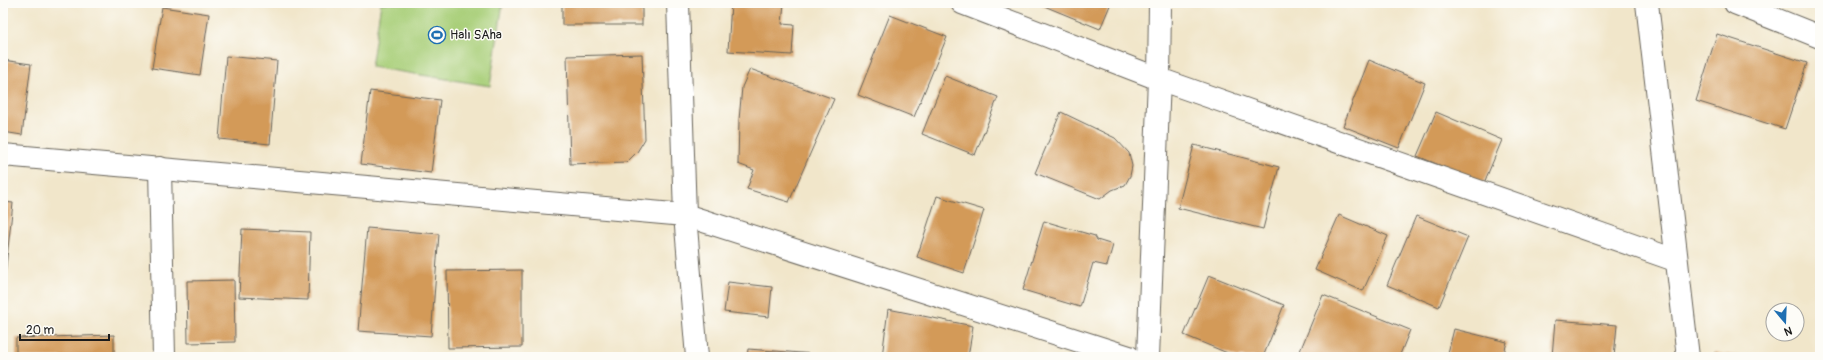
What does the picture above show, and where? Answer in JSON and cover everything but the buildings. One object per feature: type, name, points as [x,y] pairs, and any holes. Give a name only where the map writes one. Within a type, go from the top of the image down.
[{"type":"street","points":[[678,3],[685,215],[697,357]]},
{"type":"street","points":[[962,3],[1159,79],[1675,260]]},
{"type":"street","points":[[1148,357],[1159,79],[1160,3]]},
{"type":"street","points":[[1647,3],[1675,260],[1688,357]]},
{"type":"street","points":[[1735,3],[1820,37]]},
{"type":"street","points":[[3,155],[685,215],[1123,356]]},
{"type":"street","points":[[160,168],[164,357]]},
{"type":"green space","name":"Halı SAha","points":[[381,3],[503,3],[490,86],[371,67]]},
{"type":"place","name":"Halı SAha","points":[[437,35]]}]
